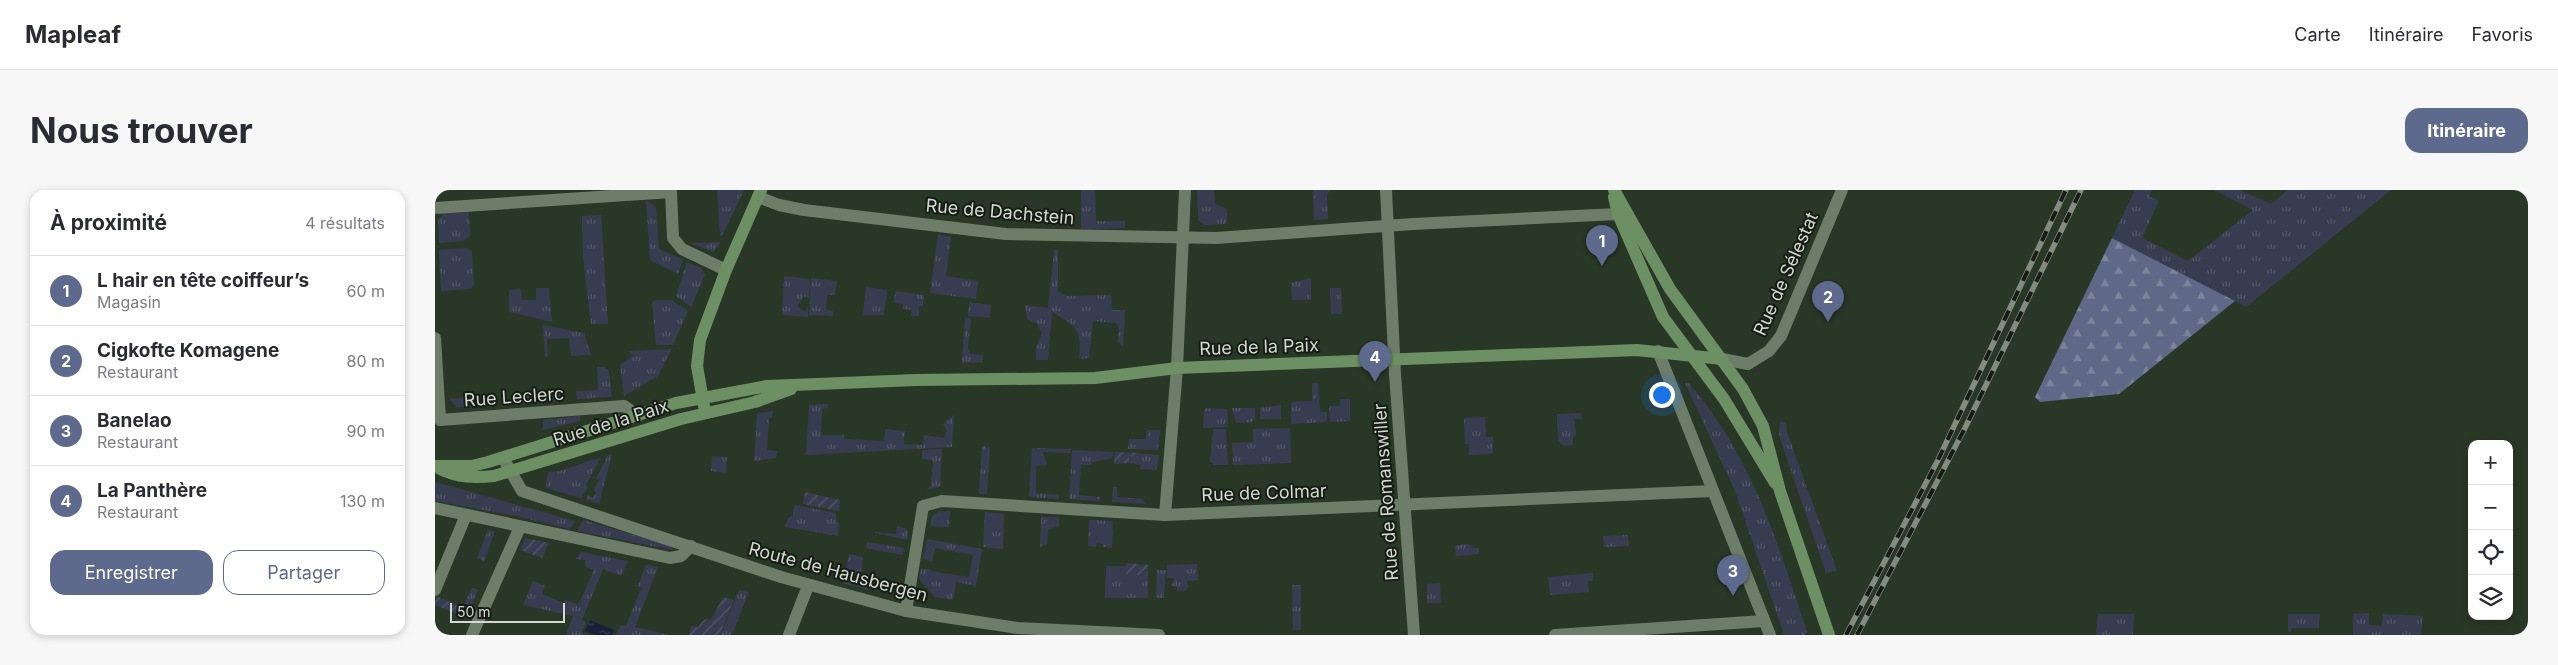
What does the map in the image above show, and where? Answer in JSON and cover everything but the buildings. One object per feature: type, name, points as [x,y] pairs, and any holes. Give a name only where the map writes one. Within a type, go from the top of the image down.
[{"type":"street","points":[[1165,515],[1177,368],[1181,238],[1185,190]]},
{"type":"street","points":[[1386,190],[1387,227]]},
{"type":"street","points":[[1613,190],[1617,214],[1663,317],[1724,399],[1780,491]]},
{"type":"street","points":[[1613,190],[1670,289],[1743,389],[1763,426],[1780,491],[1829,635]]},
{"type":"street","name":"Rue de Sélestat","points":[[1722,359],[1748,364],[1775,345],[1842,190]]},
{"type":"street","points":[[435,208],[671,192],[673,238],[682,249],[726,270]]},
{"type":"street","points":[[705,413],[696,354],[705,324],[726,270],[760,194]]},
{"type":"street","name":"Rue de Dachstein","points":[[760,194],[779,205],[803,210],[1006,234],[1181,238],[1243,237],[1617,214]]},
{"type":"street","name":"Rue de Romanswiller","points":[[1387,227],[1394,360],[1415,635]]},
{"type":"street","name":"Rue Leclerc","points":[[435,338],[440,420],[624,406],[639,416]]},
{"type":"street","points":[[1658,351],[1770,635]]},
{"type":"street","name":"Rue de la Paix","points":[[435,466],[472,466],[702,398],[767,386],[798,387],[916,380],[1095,378],[1177,368],[1658,351],[1722,359]]},
{"type":"street","name":"Rue de la Paix","points":[[435,466],[452,475],[465,477],[495,476],[705,413],[755,402],[798,387]]},
{"type":"street","name":"Route de Hausbergen","points":[[503,458],[522,491],[691,546],[737,564],[808,586],[907,611],[1018,628],[1159,635]]},
{"type":"street","name":"Rue de Colmar","points":[[907,611],[923,506],[942,501],[1165,515],[1713,491]]},
{"type":"street","points":[[435,508],[669,558],[681,556],[691,546]]},
{"type":"street","points":[[435,590],[467,515]]},
{"type":"street","points":[[472,635],[520,527]]},
{"type":"street","points":[[789,635],[808,586]]},
{"type":"street","points":[[1555,635],[1764,621]]},
{"type":"green space","points":[[717,190],[744,190],[722,236],[720,236]]},
{"type":"green space","points":[[1081,190],[1095,190],[1096,221],[1125,221],[1125,228],[1081,229]]},
{"type":"green space","points":[[1197,190],[1214,190],[1215,204],[1227,209],[1227,224],[1204,225],[1198,220]]},
{"type":"green space","points":[[1313,190],[1331,190],[1327,194],[1328,219],[1314,220]]},
{"type":"green space","points":[[2135,190],[2152,190],[2149,196],[2159,201],[2142,238],[2188,261],[2253,210],[2214,190],[2240,190],[2271,204],[2288,190],[2391,190],[2246,307],[2112,238]]},
{"type":"green space","points":[[646,200],[656,207],[659,249],[683,260],[678,274],[650,260]]},
{"type":"green space","points":[[469,212],[470,236],[464,241],[439,243],[438,219],[445,213]]},
{"type":"green space","points":[[601,215],[608,324],[591,324],[583,257],[582,216]]},
{"type":"green space","points":[[938,235],[951,237],[946,276],[978,281],[976,299],[930,293]]},
{"type":"green space","points":[[2112,238],[2235,301],[2119,394],[2040,402],[2035,397]]},
{"type":"green space","points":[[721,242],[714,252],[690,243]]},
{"type":"green space","points":[[466,248],[472,251],[474,284],[471,289],[441,291],[439,250]]},
{"type":"green space","points":[[1054,250],[1058,250],[1058,291],[1066,296],[1111,295],[1112,310],[1125,310],[1123,346],[1118,342],[1119,328],[1116,323],[1093,321],[1089,358],[1079,359],[1080,341],[1076,330],[1067,321],[1052,312],[1048,360],[1036,360],[1036,348],[1042,333],[1037,324],[1027,319],[1025,305],[1048,308]]},
{"type":"green space","points":[[687,262],[701,268],[705,275],[691,307],[676,296]]},
{"type":"green space","points":[[784,276],[810,279],[809,299],[804,296],[797,306],[805,312],[808,306],[808,317],[782,315]]},
{"type":"green space","points":[[811,278],[837,281],[835,295],[827,295],[826,310],[833,311],[833,316],[809,315]]},
{"type":"green space","points":[[1311,278],[1311,300],[1292,300],[1291,283]]},
{"type":"green space","points":[[866,287],[887,290],[884,315],[863,315]]},
{"type":"green space","points":[[536,288],[549,288],[552,322],[509,312],[509,290],[521,289],[522,300],[536,300]]},
{"type":"green space","points":[[1330,288],[1341,288],[1342,314],[1331,314]]},
{"type":"green space","points":[[895,291],[924,295],[923,306],[919,306],[919,316],[911,316],[912,310],[903,309],[903,304],[894,303]]},
{"type":"green space","points":[[656,300],[672,300],[688,311],[673,345],[656,345],[652,302]]},
{"type":"green space","points":[[969,302],[991,305],[990,318],[968,316]]},
{"type":"green space","points":[[965,317],[971,319],[968,348],[971,354],[983,355],[983,362],[962,363]]},
{"type":"green space","points":[[543,325],[584,333],[591,355],[571,356],[569,338],[547,339],[548,356],[545,357]]},
{"type":"green space","points":[[672,349],[658,376],[624,396],[620,365],[633,356],[628,351]]},
{"type":"green space","points":[[597,367],[605,367],[609,371],[612,397],[577,399],[576,391],[598,390]]},
{"type":"green space","points":[[1312,383],[1318,383],[1320,412],[1327,412],[1327,422],[1291,424],[1291,402],[1312,401]]},
{"type":"green space","points":[[1685,383],[1689,383],[1711,411],[1730,440],[1746,470],[1785,565],[1807,631],[1805,635],[1784,635],[1735,491]]},
{"type":"green space","points":[[564,392],[565,400],[518,404],[517,395]]},
{"type":"green space","points":[[477,397],[477,406],[457,407],[449,399]]},
{"type":"green space","points":[[1340,399],[1350,399],[1350,421],[1330,422],[1329,406],[1340,406]]},
{"type":"green space","points":[[828,404],[828,408],[822,409],[821,435],[844,435],[844,439],[884,441],[885,429],[905,431],[904,444],[923,445],[924,435],[944,438],[947,431],[943,424],[954,415],[952,447],[806,455],[809,405]]},
{"type":"green space","points":[[1281,405],[1281,419],[1260,419],[1260,408]]},
{"type":"green space","points":[[1206,408],[1227,409],[1228,427],[1203,428],[1204,411]]},
{"type":"green space","points":[[1232,408],[1255,408],[1255,419],[1252,422],[1236,423]]},
{"type":"green space","points":[[773,411],[772,418],[769,418],[767,450],[777,451],[776,458],[754,461],[757,413]]},
{"type":"green space","points":[[1581,413],[1582,419],[1574,419],[1576,436],[1573,436],[1573,445],[1564,446],[1558,441],[1557,414]]},
{"type":"green space","points":[[580,416],[580,421],[543,430],[543,420]]},
{"type":"green space","points":[[1485,417],[1486,437],[1493,437],[1493,454],[1469,455],[1469,444],[1465,444],[1464,418]]},
{"type":"green space","points":[[1780,422],[1786,422],[1787,432],[1837,571],[1826,573],[1779,435]]},
{"type":"green space","points":[[1290,428],[1291,463],[1233,465],[1232,443],[1253,442],[1253,429]]},
{"type":"green space","points":[[1213,429],[1226,429],[1228,465],[1213,465],[1210,462]]},
{"type":"green space","points":[[1147,430],[1160,430],[1158,450],[1128,449],[1129,439],[1146,439]]},
{"type":"green space","points":[[982,446],[990,447],[987,494],[979,494]]},
{"type":"green space","points":[[1032,448],[1071,449],[1071,453],[1043,452],[1047,465],[1036,466],[1036,493],[1059,495],[1059,499],[1029,497]]},
{"type":"green space","points":[[942,449],[940,487],[927,490],[931,485],[933,460],[922,459],[922,450]]},
{"type":"green space","points":[[1072,450],[1113,452],[1112,458],[1092,462],[1091,465],[1081,465],[1079,495],[1100,497],[1100,501],[1069,499]]},
{"type":"green space","points":[[1115,452],[1137,453],[1136,456],[1128,456],[1130,463],[1114,464]]},
{"type":"green space","points":[[1137,453],[1159,455],[1157,470],[1140,469],[1141,465],[1130,463],[1127,456],[1136,456]]},
{"type":"green space","points":[[612,454],[599,504],[586,499],[588,495],[592,498],[596,494],[594,489],[599,480],[596,479],[608,455]]},
{"type":"green space","points":[[712,456],[727,457],[726,473],[711,471]]},
{"type":"green space","points":[[601,457],[581,498],[546,488],[548,472],[559,471]]},
{"type":"green space","points":[[435,482],[575,521],[570,529],[516,516],[435,501]]},
{"type":"green space","points":[[1113,487],[1117,487],[1117,497],[1142,499],[1147,504],[1112,502]]},
{"type":"green space","points":[[805,492],[840,500],[839,511],[803,504]]},
{"type":"green space","points":[[794,505],[836,513],[836,522],[839,522],[838,536],[785,527],[788,518],[793,515]]},
{"type":"green space","points":[[939,511],[950,511],[949,527],[930,526],[932,516]]},
{"type":"green space","points":[[985,512],[1004,514],[1003,549],[983,547]]},
{"type":"green space","points":[[1041,517],[1059,517],[1059,526],[1048,530],[1047,544],[1040,547]]},
{"type":"green space","points":[[583,520],[671,546],[673,550],[577,531]]},
{"type":"green space","points":[[1089,520],[1113,521],[1112,548],[1103,547],[1103,544],[1097,543],[1096,547],[1088,546]]},
{"type":"green space","points":[[897,526],[905,528],[908,532],[907,540],[872,532],[896,534]]},
{"type":"green space","points":[[488,530],[495,531],[484,561],[477,558]]},
{"type":"green space","points":[[1628,535],[1629,546],[1604,547],[1603,536]]},
{"type":"green space","points":[[525,538],[549,543],[542,558],[520,550]]},
{"type":"green space","points":[[927,539],[982,549],[976,586],[956,582],[953,600],[935,597],[919,579],[921,569],[931,569],[931,571],[969,577],[973,555],[935,548],[932,561],[923,559]]},
{"type":"green space","points":[[867,542],[904,548],[903,555],[866,548]]},
{"type":"green space","points":[[1471,545],[1472,548],[1479,548],[1479,554],[1456,556],[1455,546]]},
{"type":"green space","points":[[581,552],[628,561],[621,576],[603,569],[582,620],[586,622],[582,632],[589,635],[566,635],[573,616],[523,605],[533,581],[545,586],[542,594],[564,603],[565,600],[579,604],[594,570],[586,567],[585,560],[576,559]]},
{"type":"green space","points":[[849,554],[863,557],[861,574],[870,576],[868,590],[843,583]]},
{"type":"green space","points":[[1126,563],[1148,565],[1148,575],[1126,575]]},
{"type":"green space","points":[[1197,564],[1198,580],[1187,581],[1188,587],[1185,591],[1177,591],[1177,587],[1170,585],[1173,583],[1174,578],[1167,578],[1167,565]]},
{"type":"green space","points":[[646,565],[658,567],[635,627],[669,635],[615,635],[621,625],[626,626],[641,588],[638,586]]},
{"type":"green space","points":[[1106,566],[1126,566],[1126,575],[1148,575],[1148,598],[1105,598]]},
{"type":"green space","points":[[1157,570],[1166,570],[1164,598],[1156,598]]},
{"type":"green space","points":[[1593,573],[1593,581],[1588,581],[1589,592],[1550,595],[1548,577]]},
{"type":"green space","points":[[1440,583],[1441,603],[1427,603],[1427,584]]},
{"type":"green space","points":[[1292,585],[1301,585],[1301,630],[1293,630]]},
{"type":"green space","points":[[472,587],[478,590],[466,618],[454,613],[458,605],[463,607]]},
{"type":"green space","points":[[739,590],[749,592],[732,635],[721,635]]},
{"type":"green space","points":[[436,596],[458,605],[454,613],[435,605]]},
{"type":"green space","points":[[723,597],[734,600],[720,635],[689,635],[691,626],[698,627],[705,619],[711,620]]},
{"type":"green space","points":[[2369,613],[2369,625],[2382,626],[2383,614],[2423,616],[2421,635],[2353,635],[2353,614]]},
{"type":"green space","points":[[2098,614],[2134,614],[2133,635],[2096,635]]},
{"type":"green space","points":[[2288,614],[2320,614],[2319,628],[2292,628],[2291,632],[2288,632]]},
{"type":"water","points":[[590,620],[614,630],[612,635],[595,635],[585,631]]},
{"type":"railway","points":[[1846,635],[1938,460],[2066,190]]},
{"type":"railway","points":[[1857,635],[1965,428],[2081,190]]},
{"type":"place","name":"L hair en tête coiffeur’s","points":[[1602,266]]},
{"type":"place","name":"Cigkofte Komagene","points":[[1828,322]]},
{"type":"place","name":"La Panthère","points":[[1375,382]]},
{"type":"place","name":"Banelao","points":[[1733,596]]}]
